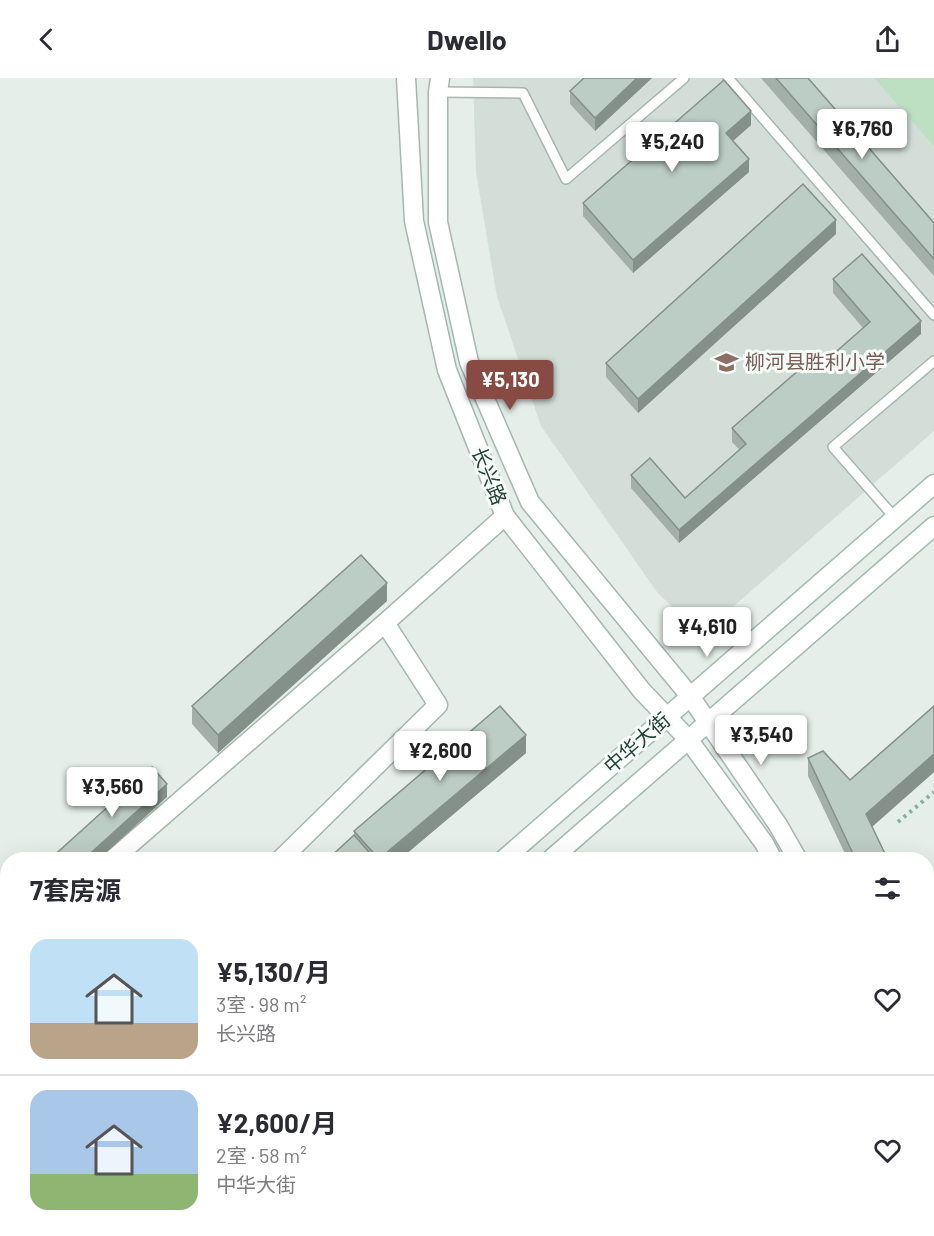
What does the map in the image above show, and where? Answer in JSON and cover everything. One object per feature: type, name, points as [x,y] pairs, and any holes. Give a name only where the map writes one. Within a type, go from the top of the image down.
[{"type":"street","name":"长兴路","points":[[406,78],[414,221],[447,370],[505,516],[642,691],[688,739],[769,852]]},
{"type":"street","name":"长兴路","points":[[439,85],[438,222],[469,362],[530,502],[709,721],[793,852]]},
{"type":"street","name":"中华大街","points":[[512,852],[934,484]]},
{"type":"street","points":[[121,852],[505,516]]},
{"type":"street","name":"中华大街","points":[[559,852],[934,526]]},
{"type":"street","points":[[288,852],[438,705],[385,623]]},
{"type":"lane","points":[[439,85],[523,93],[566,179],[684,78]]},
{"type":"lane","points":[[728,78],[934,315]]},
{"type":"lane","points":[[895,518],[833,447],[934,361]]},
{"type":"path","points":[[898,822],[934,792]]},
{"type":"shaded area","name":"柳河县胜利小学","points":[[473,78],[934,78],[934,431],[701,635],[657,592],[541,426],[497,297],[476,172]]},
{"type":"green space","points":[[874,78],[934,78],[934,146]]},
{"type":"building","points":[[584,78],[637,78],[595,118],[570,91]]},
{"type":"building","points":[[776,78],[808,78],[934,223],[934,259]]},
{"type":"building","points":[[724,80],[751,111],[726,133],[749,159],[633,260],[583,203]]},
{"type":"building","points":[[803,184],[836,220],[638,399],[606,363]]},
{"type":"building","points":[[862,254],[921,321],[679,530],[631,475],[650,458],[685,498],[746,444],[732,428],[815,356],[822,364],[870,322],[833,279]]},
{"type":"building","points":[[361,555],[387,583],[218,735],[192,706]]},
{"type":"building","points":[[500,706],[526,735],[387,852],[373,852],[354,831]]},
{"type":"building","points":[[934,706],[934,754],[866,814],[884,852],[852,852],[808,758],[823,751],[850,780]]},
{"type":"building","points":[[152,767],[167,784],[92,852],[58,852]]},
{"type":"building","points":[[354,835],[369,852],[336,852]]},
{"type":"place","name":"柳河县胜利小学","points":[[727,362]]}]
